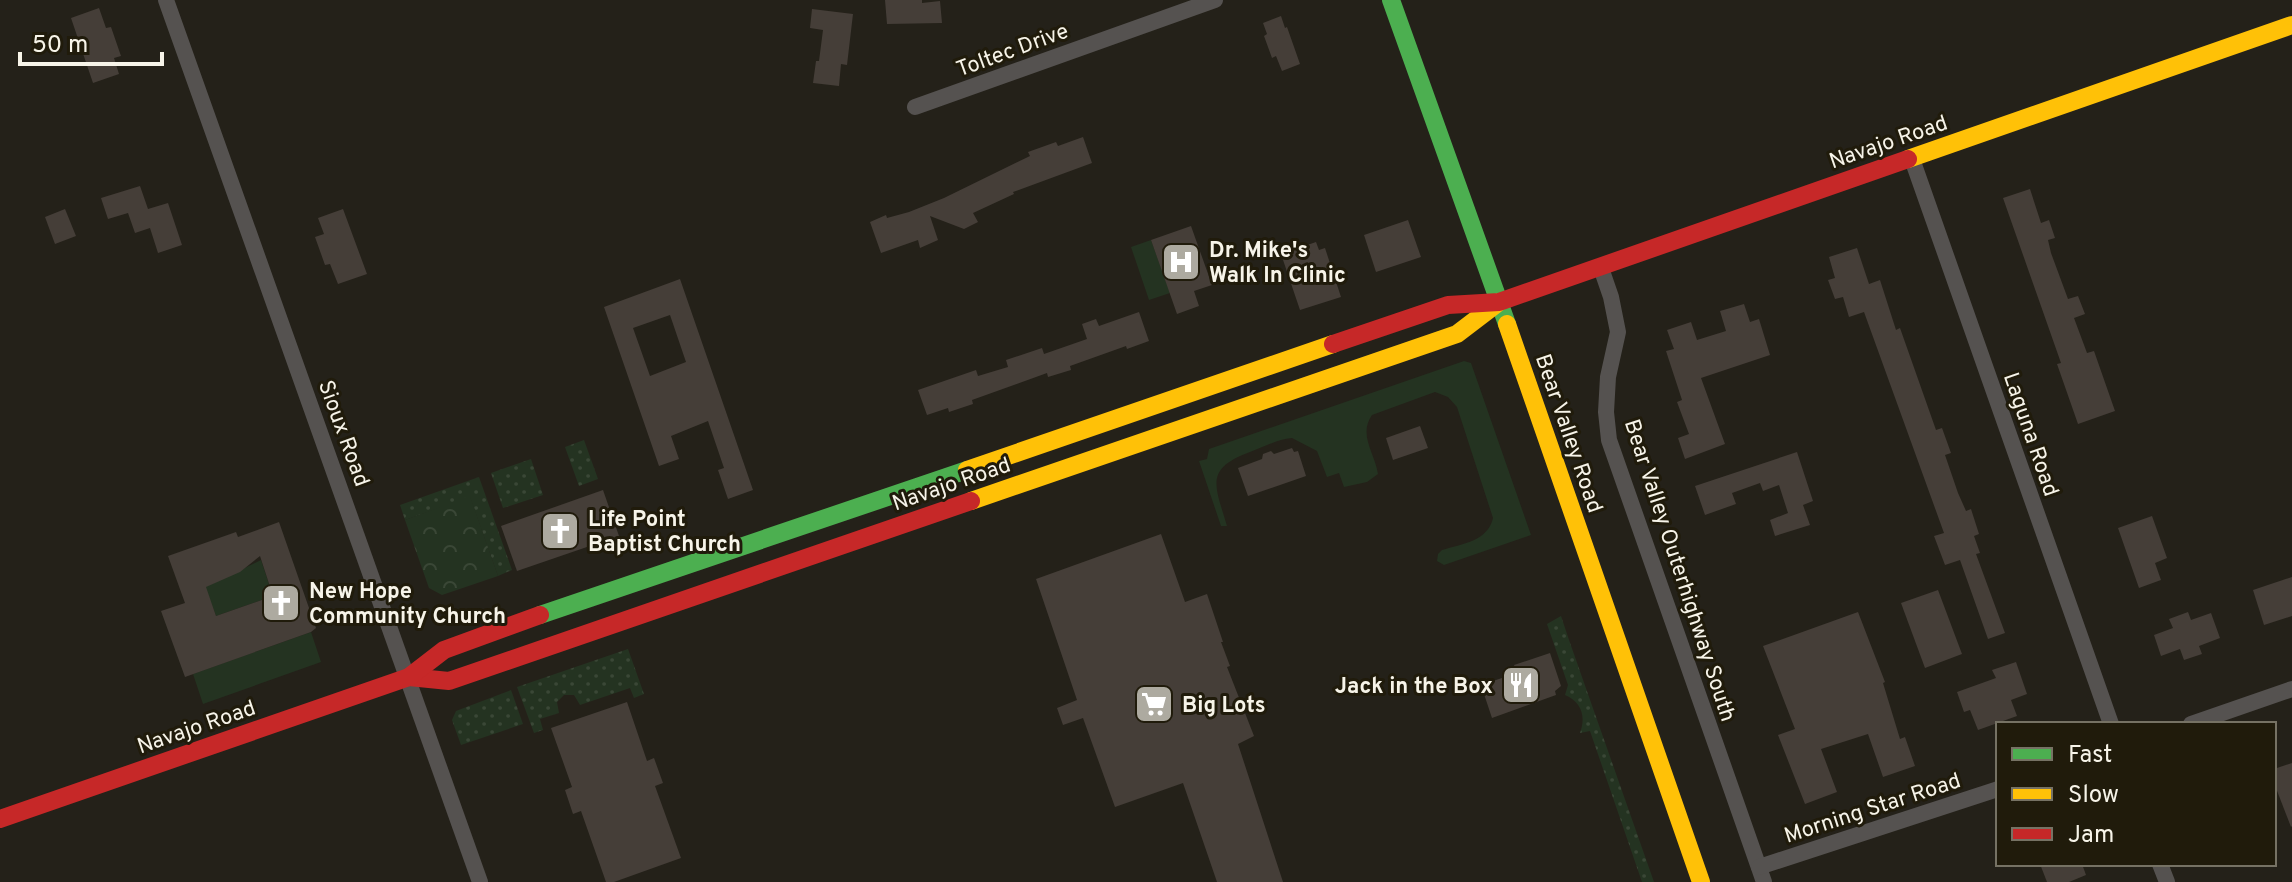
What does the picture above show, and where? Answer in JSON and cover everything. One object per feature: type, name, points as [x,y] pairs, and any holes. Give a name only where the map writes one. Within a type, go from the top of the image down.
[{"type":"main road","name":"Bear Valley Road","points":[[1391,0],[1701,882]]},
{"type":"main road","name":"Navajo Road","points":[[0,819],[409,677],[444,650],[556,610],[1448,305],[1499,302],[1601,268],[2292,25]]},
{"type":"main road","name":"Navajo Road","points":[[409,677],[449,681],[1457,334],[1499,302]]},
{"type":"street","name":"Sioux Road","points":[[166,0],[480,882]]},
{"type":"street","name":"Toltec Drive","points":[[915,107],[1215,0]]},
{"type":"street","name":"Laguna Road","points":[[1912,159],[2110,722]]},
{"type":"street","name":"Bear Valley Outerhighway South","points":[[1601,268],[1618,332],[1608,377],[1606,412],[1609,440],[1761,875]]},
{"type":"street","points":[[2197,722],[2292,689]]},
{"type":"street","name":"Morning Star Road","points":[[1761,875],[1996,790]]},
{"type":"green space","points":[[1151,240],[1170,293],[1149,300],[1131,247]]},
{"type":"green space","points":[[1464,361],[1471,363],[1531,535],[1444,565],[1437,561],[1442,550],[1480,537],[1493,518],[1457,407],[1448,397],[1435,392],[1372,415],[1367,437],[1378,474],[1367,482],[1344,487],[1339,473],[1327,477],[1317,451],[1292,438],[1235,458],[1219,472],[1217,480],[1227,526],[1221,526],[1199,461],[1207,459],[1209,449]]},
{"type":"green space","points":[[584,440],[598,479],[579,486],[565,447]]},
{"type":"green space","points":[[531,459],[543,495],[503,508],[491,473]]},
{"type":"green space","points":[[479,477],[512,570],[498,576],[470,497],[405,520],[400,505]]},
{"type":"green space","points":[[470,496],[498,576],[442,595],[429,588],[405,520]]},
{"type":"green space","points":[[261,560],[273,596],[216,616],[205,587]]},
{"type":"green space","points":[[1561,616],[1654,882],[1642,882],[1590,731],[1580,733],[1583,721],[1581,711],[1565,695],[1568,685],[1547,624]]},
{"type":"green space","points":[[311,632],[321,662],[203,704],[193,674]]},
{"type":"green space","points":[[628,649],[644,694],[634,698],[630,688],[580,705],[574,695],[564,695],[557,702],[559,713],[540,719],[543,730],[534,733],[517,687]]},
{"type":"green space","points":[[511,690],[523,724],[461,745],[452,720],[456,711]]},
{"type":"building","points":[[885,0],[940,1],[942,23],[887,24]]},
{"type":"building","points":[[99,8],[106,28],[111,27],[121,56],[114,58],[119,74],[93,83],[71,18]]},
{"type":"building","points":[[812,9],[853,14],[847,65],[841,64],[839,86],[813,83],[823,30],[810,28]]},
{"type":"building","points":[[1281,16],[1300,64],[1282,71],[1276,56],[1272,58],[1263,23]]},
{"type":"building","points":[[1083,137],[1092,163],[1013,192],[973,213],[978,222],[964,229],[930,216],[938,240],[920,248],[918,240],[881,253],[870,222],[886,215],[887,218],[909,212],[944,198],[1030,156],[1028,152]]},
{"type":"building","points":[[140,186],[148,209],[168,203],[182,245],[158,253],[150,228],[135,233],[128,213],[108,219],[101,198]]},
{"type":"building","points":[[2030,189],[2041,223],[2049,220],[2055,238],[2048,240],[2051,253],[2068,299],[2078,296],[2085,314],[2074,318],[2087,353],[2094,351],[2115,411],[2078,424],[2057,364],[2061,363],[2003,198]]},
{"type":"building","points":[[65,209],[76,236],[55,244],[45,217]]},
{"type":"building","points":[[343,209],[367,274],[338,284],[330,264],[325,265],[315,237],[324,234],[318,218]]},
{"type":"building","points":[[1408,220],[1421,257],[1376,272],[1364,235]]},
{"type":"building","name":"Dr. Mike's Walk In Clinic","points":[[1191,226],[1212,285],[1194,291],[1199,306],[1177,314],[1151,240]]},
{"type":"building","points":[[1316,242],[1319,250],[1325,248],[1341,297],[1300,310],[1281,254]]},
{"type":"building","points":[[1857,248],[1869,284],[1880,280],[1896,330],[1900,328],[1936,430],[1942,428],[1951,453],[1945,455],[1966,511],[1971,509],[1979,534],[1974,536],[1980,553],[1976,554],[2005,633],[1988,639],[1960,560],[1945,565],[1934,536],[1944,533],[1864,312],[1849,317],[1843,297],[1835,299],[1828,280],[1835,278],[1829,257]]},
{"type":"building","points":[[680,279],[753,490],[728,499],[718,470],[724,468],[708,421],[671,436],[679,459],[659,466],[604,307]],"holes":[[[670,315],[686,362],[650,376],[633,328]]]},
{"type":"building","points":[[1744,304],[1750,322],[1759,319],[1770,355],[1701,378],[1725,444],[1685,459],[1678,438],[1689,434],[1677,402],[1682,400],[1666,351],[1674,349],[1667,330],[1691,322],[1697,340],[1726,331],[1720,311]]},
{"type":"building","points":[[1139,312],[1149,341],[1070,366],[1071,370],[1048,377],[1047,373],[972,400],[973,404],[949,412],[948,408],[927,415],[918,390],[976,370],[978,376],[1008,367],[1006,360],[1042,348],[1044,354],[1087,339],[1082,324],[1096,319],[1099,326]]},
{"type":"building","points":[[1420,426],[1428,448],[1393,460],[1386,438]]},
{"type":"building","points":[[1292,448],[1294,452],[1298,451],[1306,476],[1248,496],[1238,468],[1262,459],[1263,454],[1271,451],[1274,454]]},
{"type":"building","points":[[1797,452],[1813,501],[1803,505],[1810,525],[1775,536],[1770,520],[1788,513],[1779,485],[1763,491],[1760,483],[1732,493],[1736,504],[1705,515],[1695,486]]},
{"type":"building","name":"Life Point Baptist Church","points":[[603,490],[619,536],[517,571],[501,526]]},
{"type":"building","points":[[2152,516],[2167,558],[2155,563],[2161,580],[2139,588],[2118,528]]},
{"type":"building","name":"New Hope Community Church","points":[[279,522],[316,628],[185,677],[161,611],[185,603],[168,556],[236,532],[238,537]],"holes":[[[260,556],[273,596],[216,616],[206,587],[240,572]]]},
{"type":"building","name":"Big Lots","points":[[1161,534],[1185,602],[1207,594],[1230,666],[1227,667],[1254,736],[1238,744],[1283,882],[1217,882],[1183,783],[1115,807],[1083,718],[1063,725],[1057,708],[1077,700],[1036,579]]},
{"type":"building","points":[[2292,577],[2292,616],[2264,625],[2253,590]]},
{"type":"building","points":[[1938,590],[1962,654],[1925,668],[1901,603]]},
{"type":"building","points":[[1858,612],[1885,682],[1900,739],[1905,737],[1915,766],[1883,777],[1868,734],[1821,749],[1837,792],[1805,804],[1778,735],[1795,729],[1763,646]]},
{"type":"building","points":[[2188,612],[2191,620],[2211,613],[2220,638],[2199,646],[2202,654],[2184,660],[2180,649],[2161,656],[2154,635],[2173,628],[2169,619]]},
{"type":"building","name":"Jack in the Box","points":[[1550,653],[1561,686],[1555,691],[1556,695],[1492,718],[1481,685],[1517,673],[1514,665]]},
{"type":"building","points":[[2016,662],[2027,694],[2011,700],[2017,716],[1978,730],[1970,710],[1964,712],[1957,692],[1996,678],[1992,670]]},
{"type":"building","points":[[627,702],[647,761],[654,758],[663,783],[655,786],[681,858],[614,882],[606,882],[581,811],[573,814],[565,790],[572,787],[551,728]]},
{"type":"building","points":[[2292,763],[2291,827],[2276,788],[2276,768]]},
{"type":"building","points":[[2041,866],[2083,866],[2086,875],[2069,882],[2047,882]]},
{"type":"traffic: fast","points":[[1391,0],[1507,324]]},
{"type":"traffic: fast","points":[[540,615],[967,470]]},
{"type":"traffic: slow","points":[[1908,159],[2292,25]]},
{"type":"traffic: slow","points":[[971,501],[1457,334],[1499,302]]},
{"type":"traffic: slow","points":[[1507,324],[1701,882]]},
{"type":"traffic: slow","points":[[967,470],[1333,344]]},
{"type":"traffic: jam","points":[[1333,344],[1448,305],[1499,302],[1908,159]]},
{"type":"traffic: jam","points":[[409,677],[449,681],[971,501]]},
{"type":"traffic: jam","points":[[0,819],[409,677],[444,650],[540,615]]},
{"type":"place","name":"Dr. Mike's Walk In Clinic","points":[[1181,262]]},
{"type":"place","name":"Life Point Baptist Church","points":[[560,531]]},
{"type":"place","name":"New Hope Community Church","points":[[281,603]]},
{"type":"place","name":"Jack in the Box","points":[[1521,685]]},
{"type":"place","name":"Big Lots","points":[[1154,704]]}]
